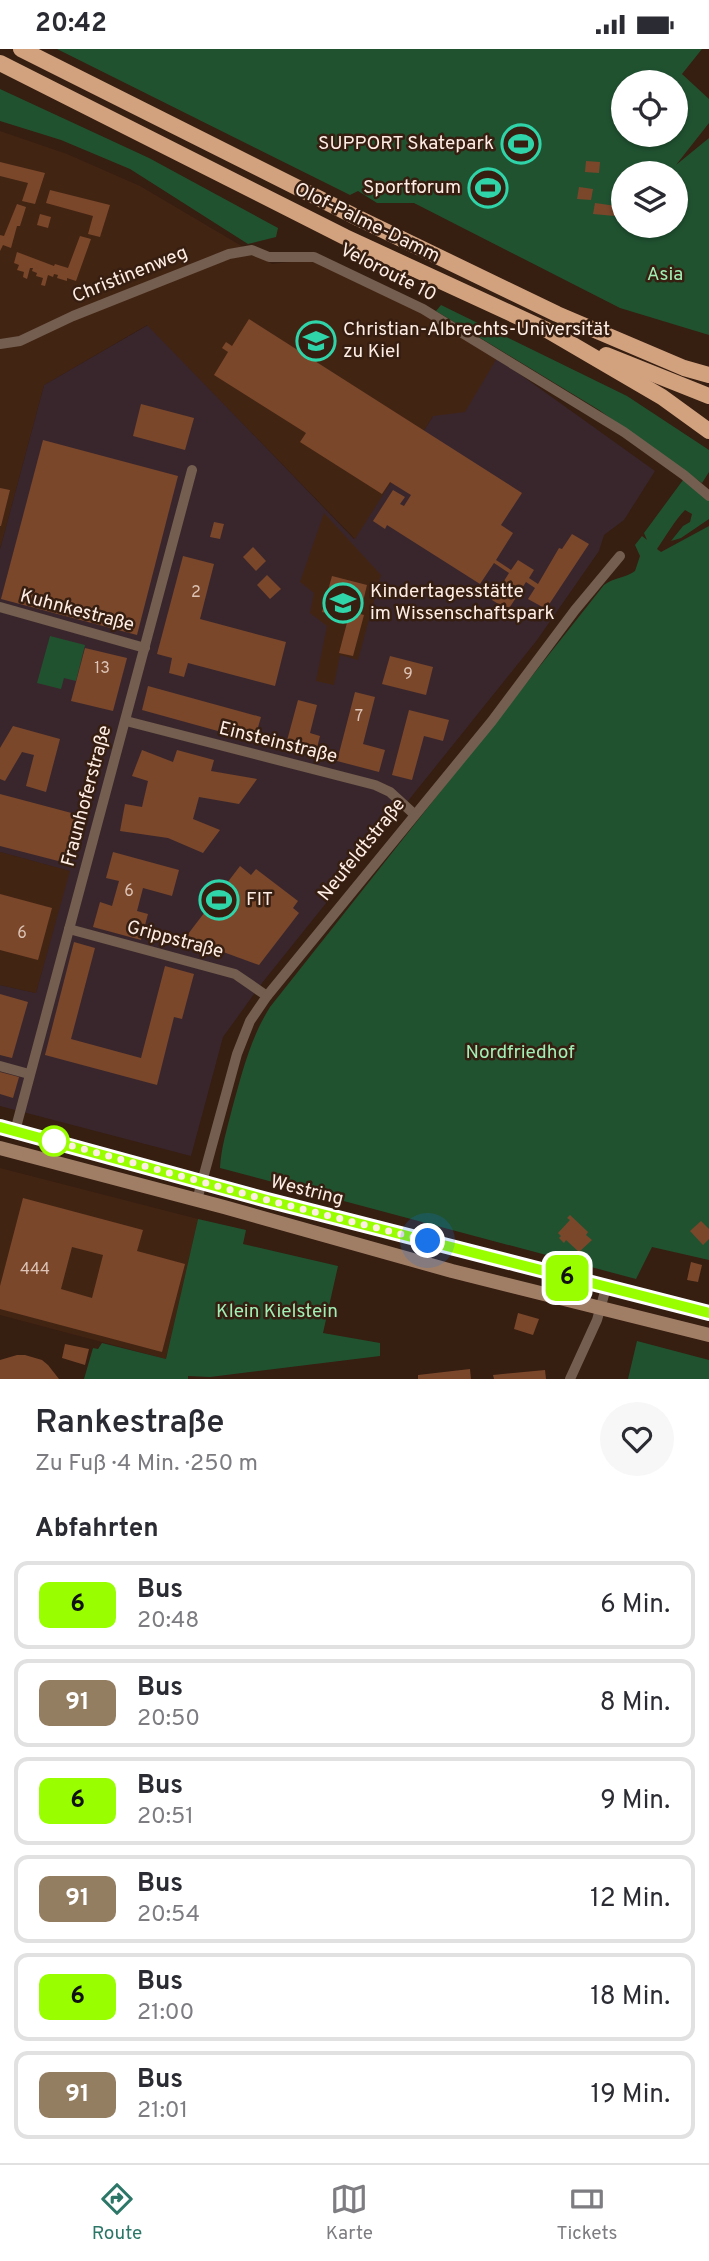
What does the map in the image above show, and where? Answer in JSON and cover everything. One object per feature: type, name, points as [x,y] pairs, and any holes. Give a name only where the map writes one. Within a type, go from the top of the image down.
[{"type":"highway","name":"Olof-Palme-Damm","points":[[21,49],[358,218],[557,314],[684,368],[709,375]]},
{"type":"highway","name":"Olof-Palme-Damm","points":[[0,64],[345,237],[549,331],[662,397],[709,431]]},
{"type":"highway","points":[[549,331],[709,396]]},
{"type":"main road","name":"Westring","points":[[0,1127],[709,1313]]},
{"type":"main road","name":"Westring","points":[[0,1148],[452,1271],[709,1335]]},
{"type":"street","name":"Christinenweg","points":[[0,344],[23,340],[73,316],[221,256],[252,250]]},
{"type":"street","name":"Veloroute 10","points":[[252,250],[274,257],[314,257],[423,309],[624,432],[709,496]]},
{"type":"street","name":"Fraunhoferstraße","points":[[15,1131],[192,470]]},
{"type":"street","name":"Neufeldtstraße","points":[[197,1200],[237,1054],[250,1021],[267,996],[492,721],[576,608],[620,557]]},
{"type":"street","name":"Kuhnkestraße","points":[[0,607],[145,648]]},
{"type":"street","name":"Einsteinstraße","points":[[126,721],[374,785],[390,792],[414,814]]},
{"type":"street","name":"Grippstraße","points":[[69,929],[235,974],[267,996]]},
{"type":"street","points":[[0,1066],[29,1073]]},
{"type":"street","points":[[570,1379],[602,1307],[606,1288]]},
{"type":"shaded area","name":"Christian-Albrechts-Universität zu Kiel","points":[[0,131],[67,154],[140,186],[272,264],[307,260],[322,263],[421,313],[497,358],[465,412],[433,416],[355,539],[147,325],[44,385],[0,549]]},
{"type":"shaded area","points":[[148,325],[354,539],[433,416],[497,358],[655,471],[624,520],[604,535],[599,551],[537,640],[262,983],[223,1037],[191,1156],[0,1106],[0,985],[36,993],[69,871],[0,852],[0,549],[44,385]]},
{"type":"shaded area","name":"Kindertagesstätte im Wissenschaftspark","points":[[324,513],[381,575],[358,660],[340,655],[334,685],[316,681],[327,626],[310,613],[314,593],[300,582]]},
{"type":"shaded area","points":[[0,852],[70,871],[36,993],[0,985]]},
{"type":"shaded area","points":[[0,1168],[198,1219],[166,1359],[0,1315]]},
{"type":"green space","name":"Sportforum","points":[[57,49],[702,49],[685,70],[611,70],[611,147],[688,147],[688,80],[709,99],[709,123],[679,161],[611,161],[611,238],[688,238],[688,161],[681,161],[709,138],[709,335],[620,308],[414,203],[377,203],[358,191],[350,195]]},
{"type":"green space","points":[[0,89],[149,158],[278,228],[276,237],[248,244],[130,169],[61,140],[0,121]]},
{"type":"green space","points":[[441,305],[627,396],[709,450],[709,472],[702,483],[599,410],[436,311]]},
{"type":"green space","name":"Nordfriedhof","points":[[683,480],[709,500],[709,519],[681,538],[671,541],[683,526],[690,522],[692,514],[685,510],[657,549],[661,552],[709,526],[709,1260],[652,1247],[636,1279],[220,1168],[243,1069],[257,1031],[270,1007],[604,585],[635,571],[640,556],[635,545],[642,536],[647,540],[644,533]]},
{"type":"green space","points":[[50,636],[85,645],[76,681],[64,678],[61,689],[37,683]]},
{"type":"green space","name":"Klein Kielstein","points":[[198,1219],[246,1230],[243,1244],[338,1266],[323,1333],[380,1343],[380,1356],[210,1377],[188,1376],[188,1379],[84,1379],[93,1348],[98,1349],[102,1343],[166,1359]]},
{"type":"green space","points":[[637,1341],[709,1360],[709,1379],[628,1379]]},
{"type":"building","points":[[586,161],[600,162],[599,173],[585,172]]},
{"type":"building","points":[[0,162],[45,173],[35,204],[22,201],[28,183],[0,176]]},
{"type":"building","points":[[579,187],[593,189],[591,200],[577,199]]},
{"type":"building","points":[[50,190],[110,205],[100,237],[88,234],[93,216],[46,203]]},
{"type":"building","points":[[595,203],[611,205],[611,216],[593,214]]},
{"type":"building","points":[[17,204],[26,207],[20,226],[17,226],[11,248],[3,245],[0,251],[0,235],[4,236]]},
{"type":"building","points":[[40,214],[51,217],[48,228],[37,225]]},
{"type":"building","points":[[80,236],[91,239],[76,281],[57,278],[58,275],[54,274],[53,277],[48,275],[45,286],[41,285],[43,278],[36,276],[33,268],[30,268],[27,279],[23,277],[24,272],[17,270],[19,265],[14,263],[17,252],[54,266],[55,264],[68,268]]},
{"type":"building","points":[[249,319],[522,493],[501,525],[513,533],[496,560],[511,570],[518,560],[534,570],[529,578],[538,584],[559,548],[562,549],[572,534],[589,544],[546,609],[528,599],[535,588],[526,582],[508,610],[492,600],[509,573],[494,563],[480,584],[387,525],[385,529],[373,521],[393,490],[405,497],[400,504],[404,506],[411,495],[390,482],[382,494],[300,442],[306,433],[214,375],[228,352],[222,348],[226,342],[232,346]]},
{"type":"building","points":[[141,404],[194,418],[185,450],[133,436]]},
{"type":"building","points":[[43,440],[178,476],[137,635],[1,599]]},
{"type":"building","points":[[0,488],[10,490],[1,526],[0,526]]},
{"type":"building","points":[[214,522],[224,524],[220,539],[210,537]]},
{"type":"building","points":[[253,547],[266,561],[256,571],[243,557]]},
{"type":"building","points":[[183,556],[214,564],[200,619],[286,642],[275,686],[188,663],[184,677],[169,673],[172,658],[157,654]]},
{"type":"building","points":[[267,575],[281,589],[270,599],[257,585]]},
{"type":"building","points":[[332,576],[367,585],[360,614],[364,615],[353,656],[339,653],[348,619],[322,612]]},
{"type":"building","points":[[85,648],[127,658],[113,711],[71,701]]},
{"type":"building","points":[[390,656],[433,667],[426,695],[382,684]]},
{"type":"building","points":[[148,686],[261,717],[254,741],[142,710]]},
{"type":"building","points":[[355,692],[375,697],[363,744],[385,750],[379,772],[337,761]]},
{"type":"building","points":[[298,700],[317,705],[310,733],[320,736],[315,756],[285,748]]},
{"type":"building","points":[[409,710],[449,720],[443,741],[424,736],[412,780],[392,775]]},
{"type":"building","points":[[13,726],[60,739],[46,792],[26,786],[34,755],[22,752],[5,781],[0,779],[0,748]]},
{"type":"building","points":[[142,750],[173,762],[177,750],[214,760],[211,771],[257,779],[239,804],[199,797],[193,819],[220,830],[203,853],[168,838],[120,831],[125,804],[142,807],[148,781],[132,776]]},
{"type":"building","points":[[0,794],[79,815],[66,863],[0,846]]},
{"type":"building","points":[[113,852],[179,870],[172,896],[143,888],[137,911],[148,914],[141,940],[93,927],[100,902],[112,906],[119,881],[106,878]]},
{"type":"building","points":[[240,866],[251,875],[256,869],[298,901],[293,908],[299,913],[259,965],[185,938]]},
{"type":"building","points":[[0,894],[52,908],[38,960],[0,950]]},
{"type":"building","points":[[74,942],[95,948],[71,1039],[141,1058],[165,966],[194,974],[182,1019],[174,1017],[157,1085],[45,1055]]},
{"type":"building","points":[[0,994],[28,1002],[12,1058],[0,1055]]},
{"type":"building","points":[[0,1072],[19,1077],[13,1098],[0,1094]]},
{"type":"building","points":[[23,1198],[143,1230],[137,1251],[185,1264],[162,1352],[0,1309],[0,1286]],"holes":[[[72,1247],[103,1255],[92,1298],[61,1289]]]},
{"type":"building","points":[[570,1215],[588,1232],[586,1235],[592,1240],[579,1252],[566,1240],[564,1243],[559,1238],[561,1236],[558,1233],[570,1220],[567,1218]]},
{"type":"building","points":[[701,1221],[709,1229],[709,1239],[703,1245],[690,1231]]},
{"type":"building","points":[[691,1262],[702,1265],[698,1282],[687,1280]]},
{"type":"building","points":[[518,1313],[539,1319],[533,1335],[514,1329]]},
{"type":"building","points":[[65,1344],[89,1349],[85,1365],[62,1358]]},
{"type":"building","points":[[17,1355],[42,1360],[59,1379],[0,1379],[0,1360]]},
{"type":"building","points":[[470,1369],[471,1379],[418,1379],[418,1375]]},
{"type":"building","points":[[545,1370],[546,1379],[494,1379],[493,1375]]},
{"type":"bus line","name":"6","points":[[0,1127],[267,1200],[709,1313]]},
{"type":"place","name":"SUPPORT Skatepark","points":[[521,144]]},
{"type":"place","name":"Sportforum","points":[[488,188]]},
{"type":"place","name":"Christian-Albrechts-Universität zu Kiel","points":[[316,341]]},
{"type":"place","name":"Kindertagesstätte im Wissenschaftspark","points":[[343,603]]},
{"type":"place","name":"FIT","points":[[219,900]]},
{"type":"route","points":[[54,1141],[51,1140],[428,1241]]},
{"type":"park label","name":"Asia","points":[[665,275]]}]
